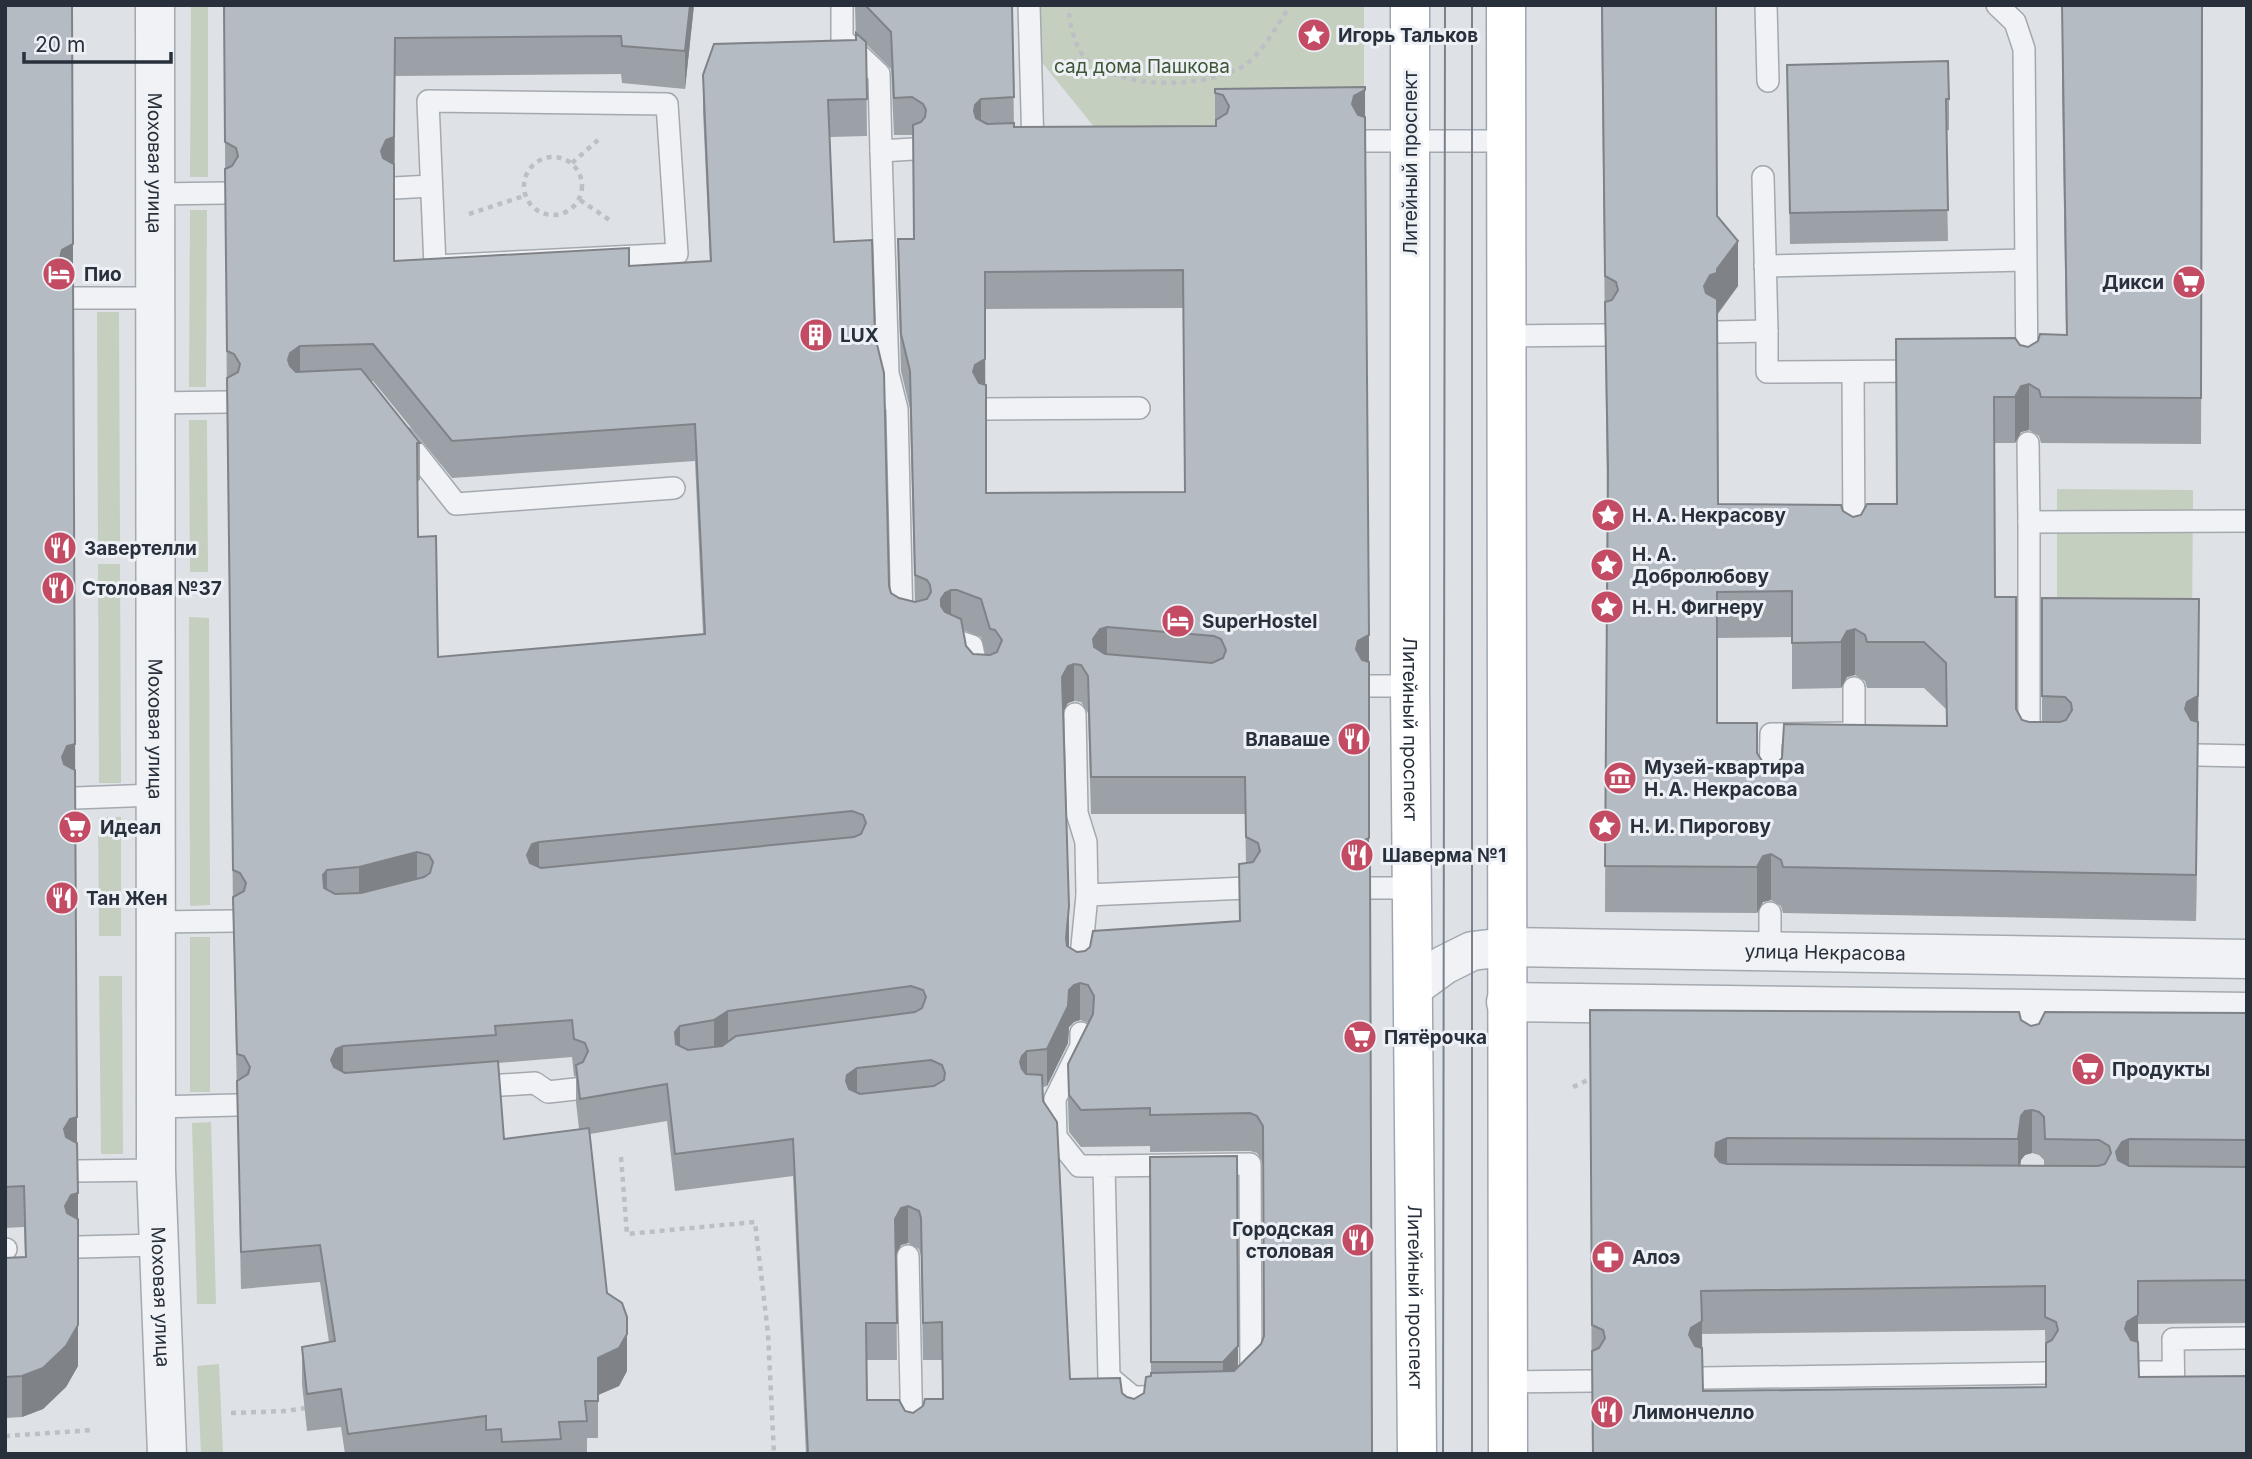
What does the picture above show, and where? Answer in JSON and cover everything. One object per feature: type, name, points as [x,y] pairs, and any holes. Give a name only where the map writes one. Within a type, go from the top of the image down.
[{"type":"main road","name":"Литейный проспект","points":[[1410,5],[1410,686],[1417,1454]]},
{"type":"main road","points":[[1506,5],[1508,1454]]},
{"type":"street","name":"Моховая улица","points":[[155,5],[156,1170],[167,1454]]},
{"type":"street","name":"улица Некрасова","points":[[1414,987],[1444,965],[1472,951],[1506,947],[2247,959]]},
{"type":"street","points":[[1506,1002],[2032,1020],[2247,1012]]},
{"type":"lane","points":[[842,5],[842,39],[879,74],[888,373],[906,409],[902,623],[918,627]]},
{"type":"lane","points":[[1029,5],[1033,147]]},
{"type":"lane","points":[[1766,5],[1768,81]]},
{"type":"lane","points":[[1997,5],[2015,22],[2024,49],[2027,375],[2000,371]]},
{"type":"lane","points":[[428,101],[667,104],[677,254],[435,266],[431,186],[428,101]]},
{"type":"lane","points":[[1365,141],[1506,141]]},
{"type":"lane","points":[[1010,148],[1059,147]]},
{"type":"lane","points":[[881,151],[912,149]]},
{"type":"lane","points":[[1763,177],[1767,372],[1947,371]]},
{"type":"lane","points":[[394,188],[431,186]]},
{"type":"lane","points":[[155,194],[225,193]]},
{"type":"lane","points":[[1765,266],[2025,260]]},
{"type":"lane","points":[[73,298],[155,298]]},
{"type":"lane","points":[[1717,331],[1767,331]]},
{"type":"lane","points":[[1507,336],[1605,335]]},
{"type":"lane","points":[[1853,372],[1854,550]]},
{"type":"lane","points":[[155,403],[227,402]]},
{"type":"lane","points":[[985,409],[1139,408]]},
{"type":"lane","points":[[392,424],[456,504],[674,488]]},
{"type":"lane","points":[[2028,443],[2029,755],[2049,755]]},
{"type":"lane","points":[[2029,522],[2247,522]]},
{"type":"lane","points":[[954,640],[972,646],[979,680],[989,679]]},
{"type":"lane","points":[[1369,687],[1410,686]]},
{"type":"lane","points":[[1770,798],[1771,734],[1854,733],[1854,688]]},
{"type":"lane","points":[[1075,714],[1077,813],[1086,842],[1087,895],[1079,977]]},
{"type":"lane","points":[[2198,755],[2247,756]]},
{"type":"lane","points":[[75,798],[155,795]]},
{"type":"lane","points":[[1087,895],[1247,888]]},
{"type":"lane","points":[[1370,888],[1413,888]]},
{"type":"lane","points":[[1770,913],[1770,951]]},
{"type":"lane","points":[[155,922],[233,921]]},
{"type":"lane","points":[[1081,1033],[1081,1046],[1055,1099],[1056,1137],[1079,1166],[1250,1164],[1251,1373],[1229,1396],[1133,1396],[1109,1377],[1104,1166]]},
{"type":"lane","points":[[453,1089],[535,1083],[548,1092],[575,1089]]},
{"type":"lane","points":[[1032,1100],[1055,1099]]},
{"type":"lane","points":[[156,1108],[237,1105]]},
{"type":"lane","points":[[77,1171],[156,1170]]},
{"type":"lane","points":[[78,1247],[159,1245]]},
{"type":"lane","points":[[908,1256],[912,1437]]},
{"type":"lane","points":[[2198,1407],[2174,1408],[2173,1339],[2247,1338]]},
{"type":"lane","points":[[2138,1372],[2174,1372]]},
{"type":"lane","points":[[1702,1378],[2045,1373]]},
{"type":"lane","points":[[1508,1382],[1592,1381]]},
{"type":"lane","points":[[1133,1396],[1133,1423]]},
{"type":"path","points":[[1068,5],[1071,32],[1086,60],[1111,74],[1151,83],[1196,81],[1241,67],[1270,38],[1290,5]]},
{"type":"path","points":[[561,157],[572,163],[580,174],[583,188],[580,200],[568,213],[551,216],[535,210],[524,196],[523,183],[527,172],[536,161],[561,157]]},
{"type":"path","points":[[433,226],[524,196]]},
{"type":"path","points":[[1573,1087],[1590,1079]]},
{"type":"path","points":[[621,1157],[627,1234],[755,1222],[768,1334],[774,1454]]},
{"type":"path","points":[[232,1413],[304,1408]]},
{"type":"path","points":[[5,1436],[94,1430]]},
{"type":"green space","points":[[191,5],[208,5],[208,177],[190,177]]},
{"type":"green space","name":"сад дома Пашкова","points":[[1039,5],[1364,5],[1364,124],[1095,128],[1040,60]]},
{"type":"green space","points":[[190,210],[207,210],[206,387],[189,387]]},
{"type":"green space","points":[[97,312],[119,312],[120,541],[98,542]]},
{"type":"green space","points":[[189,420],[207,420],[208,572],[190,572]]},
{"type":"green space","points":[[2057,489],[2193,490],[2192,637],[2057,637]]},
{"type":"green space","points":[[98,564],[120,564],[121,783],[99,783]]},
{"type":"green space","points":[[189,617],[209,618],[210,905],[190,906]]},
{"type":"green space","points":[[98,817],[121,817],[121,936],[99,936]]},
{"type":"green space","points":[[190,937],[210,937],[210,1092],[190,1092]]},
{"type":"green space","points":[[99,976],[122,976],[123,1154],[101,1154]]},
{"type":"green space","points":[[211,1122],[216,1304],[197,1304],[192,1123]]},
{"type":"green space","points":[[219,1364],[223,1454],[201,1454],[197,1366]]},
{"type":"building","points":[[5,5],[72,5],[73,244],[62,250],[60,258],[66,268],[73,270],[75,744],[67,746],[62,757],[64,764],[75,770],[77,1117],[70,1119],[64,1129],[66,1137],[77,1143],[78,1193],[71,1195],[65,1206],[67,1213],[78,1219],[78,1325],[66,1346],[43,1368],[22,1376],[5,1377],[5,1258],[26,1257],[24,1186],[5,1187]]},
{"type":"building","points":[[224,5],[690,5],[685,51],[622,46],[621,36],[395,38],[394,137],[386,140],[381,151],[383,158],[394,164],[394,261],[629,248],[629,266],[711,261],[703,75],[714,44],[856,40],[856,33],[866,42],[867,99],[828,100],[834,242],[872,240],[875,336],[884,373],[889,586],[891,593],[899,598],[915,602],[927,599],[931,592],[927,580],[915,575],[910,371],[901,334],[898,239],[914,239],[913,125],[921,122],[926,110],[923,104],[912,97],[894,98],[891,32],[865,5],[1012,5],[1014,97],[981,99],[975,105],[976,118],[987,124],[1014,123],[1014,127],[1216,126],[1216,120],[1227,113],[1229,106],[1223,95],[1215,93],[1215,89],[1365,87],[1365,90],[1354,96],[1352,104],[1358,115],[1365,117],[1369,635],[1358,641],[1356,649],[1362,660],[1369,662],[1369,838],[1359,843],[1357,851],[1363,862],[1370,864],[1372,1454],[808,1454],[793,1139],[675,1154],[667,1084],[580,1099],[576,1065],[583,1062],[588,1051],[585,1043],[574,1039],[572,1020],[495,1026],[496,1035],[343,1046],[336,1049],[331,1060],[334,1067],[345,1073],[498,1061],[504,1139],[589,1128],[607,1293],[622,1303],[627,1317],[627,1334],[619,1348],[598,1358],[598,1401],[585,1401],[587,1421],[559,1422],[561,1439],[502,1442],[501,1429],[486,1430],[486,1416],[348,1434],[341,1389],[307,1394],[302,1347],[335,1341],[320,1245],[241,1252],[237,1081],[248,1074],[250,1067],[244,1056],[237,1054],[233,897],[244,891],[246,883],[240,873],[233,870],[227,378],[238,372],[240,364],[234,354],[227,351],[225,169],[232,166],[238,156],[236,148],[225,142]],"holes":[[[1183,270],[1185,492],[986,493],[986,385],[979,383],[973,372],[975,365],[985,359],[985,272]],[[373,344],[452,441],[695,424],[705,634],[438,657],[436,536],[418,537],[417,443],[420,443],[361,369],[296,372],[288,360],[290,353],[300,346]],[[951,590],[981,599],[990,629],[995,630],[1002,640],[997,652],[990,655],[973,654],[966,646],[961,619],[945,612],[941,599]],[[1107,627],[1214,636],[1221,639],[1226,650],[1223,658],[1212,663],[1105,654],[1094,647],[1093,639],[1100,629]],[[1074,664],[1081,665],[1088,676],[1091,777],[1245,777],[1246,837],[1258,843],[1260,851],[1253,862],[1239,864],[1240,921],[1093,931],[1090,947],[1077,952],[1067,946],[1069,906],[1062,677],[1068,666]],[[852,811],[863,815],[866,823],[861,834],[854,837],[541,868],[530,863],[527,855],[532,844]],[[417,852],[429,855],[433,862],[430,873],[424,877],[361,893],[335,894],[324,888],[323,875],[327,870],[359,867]],[[1080,983],[1088,985],[1094,996],[1093,1014],[1068,1064],[1069,1095],[1081,1110],[1150,1108],[1150,1115],[1250,1113],[1257,1116],[1263,1126],[1264,1336],[1261,1344],[1234,1371],[1151,1373],[1151,1376],[1146,1377],[1144,1393],[1134,1399],[1122,1393],[1120,1378],[1070,1379],[1057,1122],[1043,1101],[1042,1075],[1026,1074],[1020,1062],[1027,1051],[1047,1049],[1068,1006],[1069,990]],[[911,986],[923,990],[926,997],[922,1008],[915,1012],[736,1036],[722,1046],[688,1050],[676,1044],[675,1032],[680,1026],[714,1020],[728,1011]],[[931,1060],[942,1065],[945,1073],[944,1080],[934,1086],[860,1094],[849,1089],[847,1075],[857,1068]],[[908,1206],[919,1211],[923,1323],[942,1322],[943,1399],[925,1399],[923,1406],[913,1413],[905,1411],[899,1400],[867,1400],[866,1323],[897,1323],[895,1219],[901,1208]]]},
{"type":"building","points":[[1602,5],[1716,5],[1717,216],[1738,241],[1717,269],[1717,273],[1710,275],[1704,286],[1706,293],[1717,299],[1718,504],[1841,505],[1843,511],[1853,517],[1861,515],[1867,504],[1897,504],[1896,339],[2015,338],[2020,345],[2028,347],[2038,341],[2040,334],[2067,335],[2062,5],[2202,5],[2201,398],[2041,397],[2039,390],[2029,384],[2021,386],[2015,397],[1994,397],[1995,597],[2016,597],[2016,709],[2022,720],[2060,722],[2066,720],[2072,710],[2071,703],[2065,697],[2042,696],[2042,598],[2199,599],[2198,696],[2187,702],[2185,709],[2191,720],[2198,722],[2196,875],[1783,867],[1781,860],[1771,854],[1763,856],[1757,867],[1605,866],[1608,469],[1605,302],[1612,300],[1618,290],[1616,282],[1605,276]],"holes":[[[1792,591],[1792,643],[1841,642],[1847,631],[1855,629],[1865,635],[1867,642],[1924,642],[1946,663],[1947,726],[1784,724],[1782,758],[1776,764],[1764,764],[1757,753],[1757,723],[1717,723],[1717,592]]]},
{"type":"building","points":[[1948,61],[1948,210],[1790,213],[1787,65]]},
{"type":"building","points":[[1590,1010],[2019,1012],[2021,1020],[2031,1026],[2039,1024],[2045,1012],[2247,1013],[2247,1140],[2129,1139],[2122,1142],[2116,1152],[2118,1160],[2129,1166],[2247,1167],[2247,1280],[2138,1281],[2138,1315],[2127,1322],[2125,1329],[2131,1340],[2138,1342],[2139,1377],[2247,1376],[2247,1454],[1593,1454],[1592,1351],[1599,1348],[1605,1338],[1603,1330],[1592,1325]],"holes":[[[2032,1110],[2044,1117],[2045,1139],[2099,1140],[2109,1146],[2111,1153],[2105,1164],[1727,1164],[1720,1162],[1715,1156],[1716,1143],[1727,1138],[2018,1139],[2021,1116],[2025,1111]],[[2045,1286],[2045,1317],[2056,1322],[2058,1330],[2052,1340],[2046,1343],[2046,1387],[1703,1391],[1702,1348],[1695,1346],[1689,1335],[1691,1328],[1702,1321],[1701,1291]]]},
{"type":"building","points":[[1237,1156],[1238,1346],[1223,1362],[1151,1362],[1150,1157]]},
{"type":"tram line","points":[[1443,1454],[1445,5]]},
{"type":"tram line","points":[[1472,5],[1472,1454]]},
{"type":"place","name":"Игорь Тальков","points":[[1314,35]]},
{"type":"place","name":"Пио","points":[[59,274]]},
{"type":"place","name":"Дикси","points":[[2189,282]]},
{"type":"place","name":"LUX","points":[[816,335]]},
{"type":"place","name":"Н. А. Некрасову","points":[[1608,515]]},
{"type":"place","name":"Завертелли","points":[[60,548]]},
{"type":"place","name":"Н. А. Добролюбову","points":[[1607,565]]},
{"type":"place","name":"Столовая №37","points":[[58,588]]},
{"type":"place","name":"Н. Н. Фигнеру","points":[[1607,607]]},
{"type":"place","name":"SuperHostel","points":[[1178,621]]},
{"type":"place","name":"Влаваше","points":[[1354,739]]},
{"type":"place","name":"Музей-квартира Н. А. Некрасова","points":[[1620,778]]},
{"type":"place","name":"Н. И. Пирогову","points":[[1605,826]]},
{"type":"place","name":"Идеал","points":[[75,827]]},
{"type":"place","name":"Шаверма №1","points":[[1357,855]]},
{"type":"place","name":"Тан Жен","points":[[62,898]]},
{"type":"place","name":"Пятёрочка","points":[[1360,1037]]},
{"type":"place","name":"Продукты","points":[[2088,1069]]},
{"type":"place","name":"Городская столовая","points":[[1358,1240]]},
{"type":"place","name":"Алоэ","points":[[1608,1257]]},
{"type":"place","name":"Лимончелло","points":[[1607,1412]]}]
